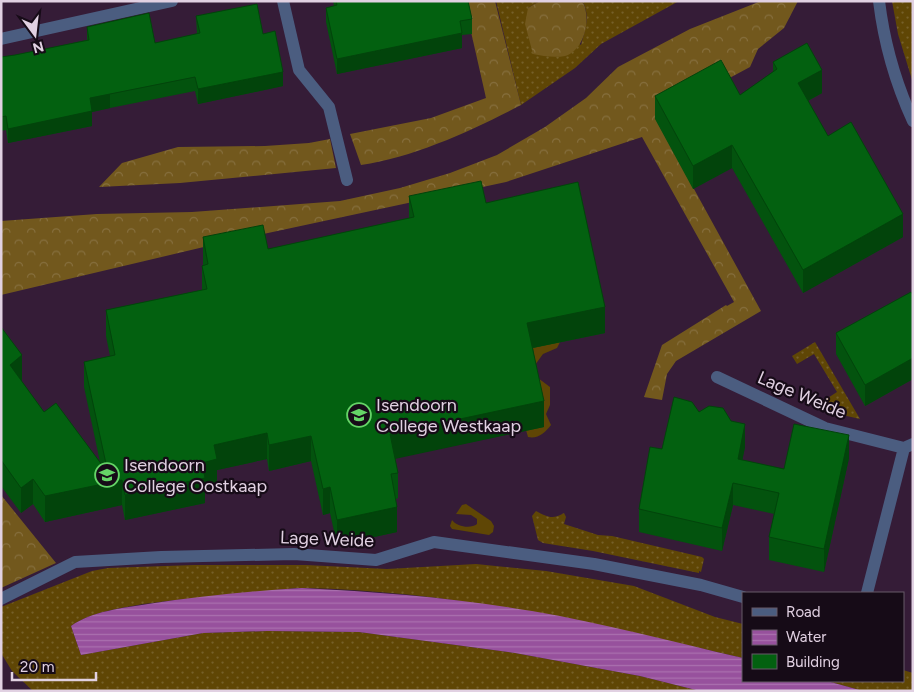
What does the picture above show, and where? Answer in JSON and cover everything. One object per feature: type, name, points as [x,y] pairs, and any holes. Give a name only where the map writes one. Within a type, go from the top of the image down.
[{"type":"street","points":[[1,39],[172,1]]},
{"type":"street","points":[[283,1],[299,70],[329,107],[347,180]]},
{"type":"street","points":[[879,1],[880,16],[903,100],[913,121]]},
{"type":"street","name":"Lage Weide","points":[[717,377],[825,428],[908,446],[867,592]]},
{"type":"street","name":"Lage Weide","points":[[1,598],[75,562],[294,554],[376,560],[434,542],[594,564],[701,585],[742,597]]},
{"type":"shaded area","points":[[496,1],[540,1],[528,8],[581,45],[587,17],[582,1],[679,1],[601,44],[575,68],[521,105]]},
{"type":"shaded area","points":[[892,1],[913,2],[913,83],[898,34]]},
{"type":"shaded area","points":[[560,342],[557,348],[543,354],[535,365],[538,378],[550,387],[550,405],[546,414],[551,425],[541,435],[528,437],[526,430],[544,426],[527,349]]},
{"type":"shaded area","points":[[815,342],[860,419],[825,411],[820,403],[837,392],[814,354],[797,364],[792,356]]},
{"type":"shaded area","points":[[466,504],[491,521],[494,526],[493,532],[489,535],[452,529],[450,526],[452,520],[464,526],[474,526],[477,524],[477,519],[471,515],[456,514],[462,505]]},
{"type":"shaded area","points":[[536,511],[550,517],[564,513],[566,517],[564,524],[598,535],[612,536],[702,557],[704,559],[701,572],[543,543],[538,540],[532,516]]},
{"type":"shaded area","points":[[476,564],[546,571],[634,586],[715,617],[742,624],[742,658],[525,611],[415,595],[360,590],[304,588],[143,604],[110,610],[71,626],[81,655],[203,633],[267,631],[359,632],[515,653],[640,676],[700,691],[33,691],[12,671],[1,653],[1,607],[92,571],[108,568],[194,565],[306,565],[387,569]]},
{"type":"shaded area","points":[[904,670],[913,673],[913,691],[863,691],[831,682],[904,682]]},
{"type":"green space","points":[[464,1],[495,1],[521,105],[464,133],[423,149],[402,156],[361,165],[350,134],[431,118],[486,98]]},
{"type":"green space","points":[[540,1],[582,1],[586,15],[585,32],[578,47],[572,53],[557,57],[533,54],[525,24],[528,8]]},
{"type":"green space","points":[[761,1],[798,1],[784,28],[758,49],[750,67],[655,118],[761,311],[676,361],[667,374],[662,400],[644,397],[662,345],[726,305],[734,302],[642,137],[506,182],[208,246],[1,295],[1,221],[97,214],[192,212],[340,201],[400,188],[450,173],[497,155],[545,127],[586,98],[618,67],[690,29]]},
{"type":"green space","points":[[330,139],[336,168],[180,183],[99,187],[122,163],[178,147],[265,146],[309,143]]},
{"type":"green space","points":[[1,495],[56,563],[1,588]]},
{"type":"water","points":[[302,588],[446,599],[503,606],[612,627],[742,658],[742,682],[831,682],[863,691],[700,691],[640,676],[515,653],[359,632],[267,631],[203,633],[81,655],[71,626],[88,617],[128,607],[244,592]]},
{"type":"building","points":[[336,1],[468,1],[472,19],[460,21],[462,33],[337,59],[326,8],[337,5]]},
{"type":"building","points":[[257,4],[263,34],[275,31],[283,72],[198,89],[195,77],[90,98],[92,111],[8,129],[6,116],[1,117],[1,57],[89,40],[87,27],[149,13],[155,43],[200,33],[196,16]]},
{"type":"building","points":[[807,43],[822,70],[798,83],[828,136],[851,122],[903,214],[803,270],[732,145],[693,166],[655,96],[721,60],[740,95],[777,69],[773,62]]},
{"type":"building","points":[[481,181],[486,203],[578,182],[605,307],[527,323],[544,401],[390,434],[398,473],[391,474],[397,507],[337,520],[330,487],[323,489],[311,436],[269,445],[267,433],[214,445],[217,459],[202,463],[205,478],[125,495],[122,480],[45,496],[33,479],[21,488],[1,460],[1,327],[22,355],[10,365],[44,412],[56,403],[108,473],[84,362],[115,355],[106,310],[207,289],[202,266],[208,264],[203,237],[263,225],[268,249],[414,217],[409,196]]},
{"type":"building","points":[[911,292],[913,295],[913,358],[865,385],[836,333]]},
{"type":"building","points":[[674,397],[692,402],[699,412],[709,406],[723,408],[731,421],[745,424],[738,459],[784,469],[794,424],[849,435],[824,549],[769,537],[779,493],[733,483],[722,528],[639,509],[650,447],[662,449]]},
{"type":"place","name":"Isendoorn College Westkaap","points":[[359,415]]},
{"type":"place","name":"Isendoorn College Oostkaap","points":[[107,475]]}]
